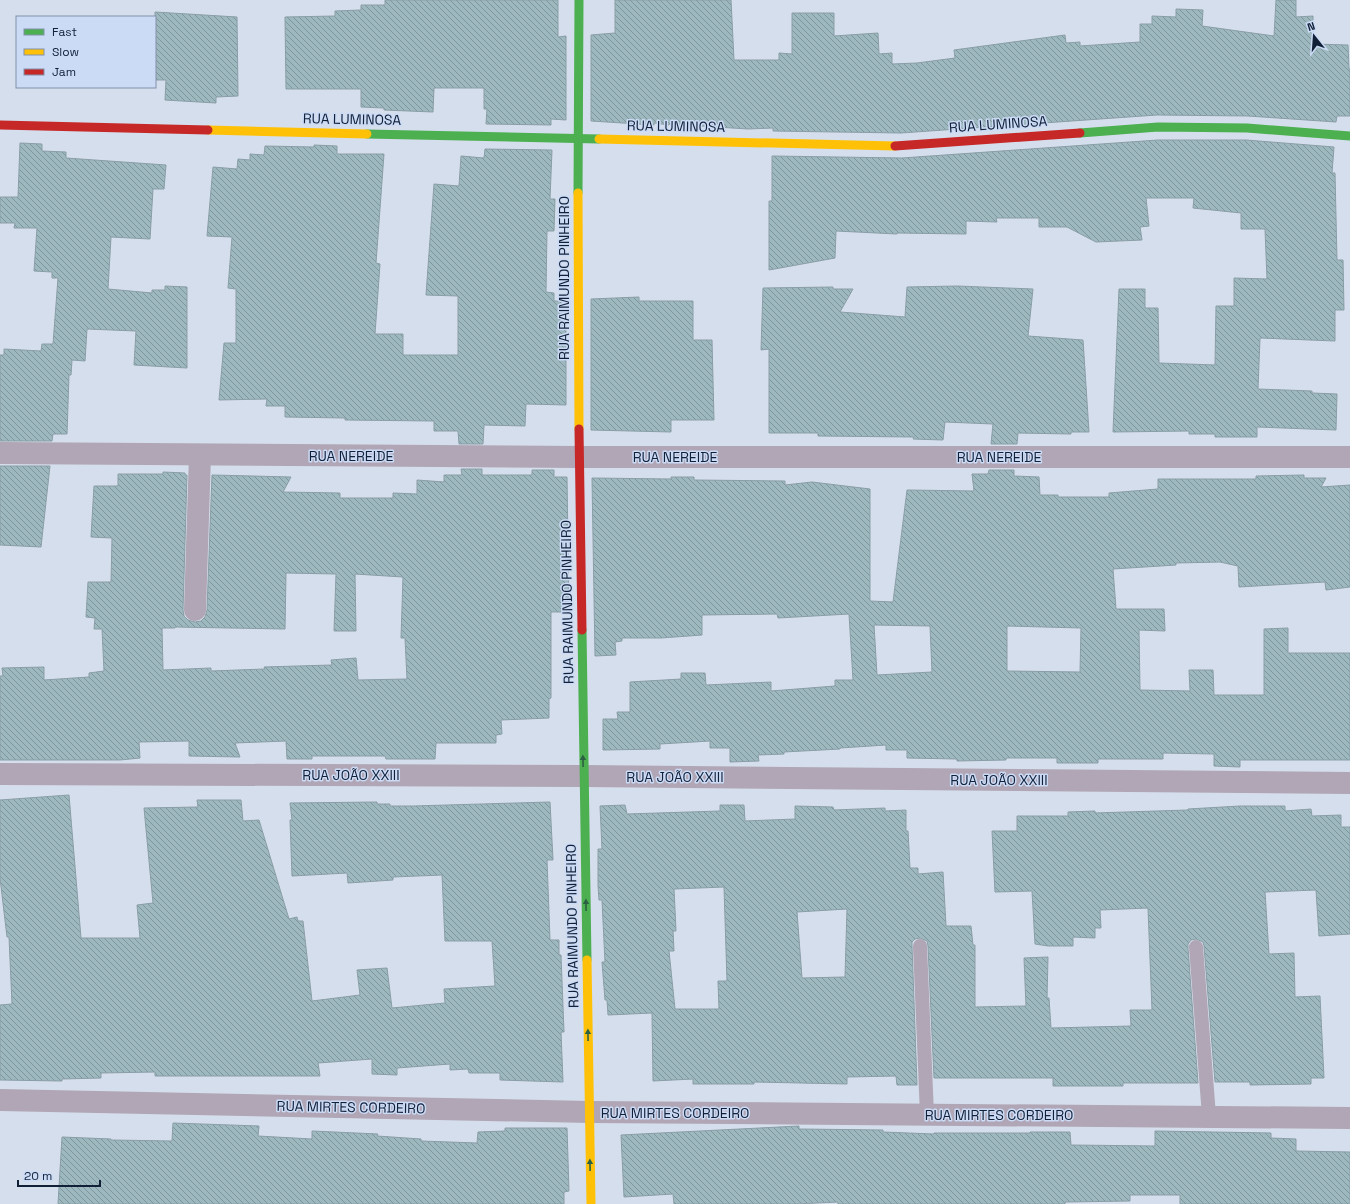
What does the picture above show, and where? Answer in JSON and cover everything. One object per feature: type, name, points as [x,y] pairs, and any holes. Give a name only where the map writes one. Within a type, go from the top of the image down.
[{"type":"street","name":"RUA RAIMUNDO PINHEIRO","points":[[579,0],[578,457],[591,1204]]},
{"type":"street","name":"RUA LUMINOSA","points":[[0,125],[901,146],[1158,127],[1247,128],[1350,136]]},
{"type":"street","name":"RUA NEREIDE","points":[[0,453],[578,457],[1350,457]]},
{"type":"street","points":[[194,610],[200,455]]},
{"type":"street","name":"RUA JOÃO XXIII","points":[[0,774],[584,776],[1350,783]]},
{"type":"street","name":"RUA MIRTES CORDEIRO","points":[[0,1100],[590,1112],[1350,1118]]},
{"type":"lane","points":[[920,946],[927,1115]]},
{"type":"lane","points":[[1196,947],[1208,1116]]},
{"type":"building","points":[[385,0],[558,0],[558,37],[566,36],[566,120],[551,119],[551,125],[486,124],[487,109],[484,109],[484,88],[434,88],[433,112],[384,110],[384,108],[361,107],[361,89],[286,89],[285,17],[335,16],[335,11],[361,10],[361,5],[385,5]]},
{"type":"building","points":[[615,0],[731,0],[734,60],[779,60],[779,53],[792,54],[792,13],[834,13],[834,36],[878,33],[879,54],[892,53],[892,64],[917,63],[955,58],[954,50],[1065,35],[1066,43],[1080,42],[1080,46],[1140,42],[1140,24],[1152,24],[1152,16],[1176,17],[1176,9],[1203,10],[1202,26],[1274,36],[1276,0],[1296,0],[1296,17],[1313,16],[1313,44],[1348,45],[1350,69],[1350,116],[1337,116],[1336,122],[1248,116],[1157,115],[901,133],[773,131],[773,128],[748,129],[654,123],[654,125],[591,121],[591,35],[615,33]]},
{"type":"building","points":[[155,12],[237,17],[238,96],[216,97],[216,103],[165,100],[166,80],[156,80]]},
{"type":"building","points":[[1158,140],[1246,140],[1334,147],[1332,173],[1335,173],[1337,260],[1343,260],[1344,310],[1335,310],[1335,341],[1260,338],[1258,389],[1312,391],[1312,393],[1337,394],[1336,430],[1257,427],[1257,437],[1215,437],[1215,434],[1189,434],[1189,431],[1113,432],[1119,289],[1145,289],[1145,308],[1158,308],[1159,363],[1215,365],[1216,306],[1234,306],[1234,278],[1267,279],[1265,229],[1241,229],[1241,213],[1193,208],[1194,198],[1146,198],[1149,226],[1140,227],[1142,240],[1096,242],[1067,227],[1039,227],[1039,218],[996,218],[997,222],[966,221],[966,234],[897,234],[836,231],[835,258],[769,270],[769,201],[772,201],[772,156],[902,158]]},
{"type":"building","points":[[20,143],[42,144],[42,151],[66,152],[66,158],[166,165],[164,189],[153,189],[150,239],[111,237],[108,289],[152,293],[152,290],[165,290],[165,286],[187,287],[187,368],[134,365],[136,331],[87,329],[85,361],[72,360],[71,375],[69,375],[67,434],[53,434],[52,441],[0,441],[0,355],[4,355],[4,349],[41,351],[42,344],[53,344],[58,278],[52,278],[52,272],[34,271],[37,228],[14,228],[15,223],[0,223],[0,197],[18,197]]},
{"type":"building","points":[[314,145],[337,146],[337,154],[384,154],[376,263],[380,264],[375,334],[403,334],[403,355],[458,355],[458,296],[426,295],[434,184],[459,186],[461,156],[484,158],[485,149],[552,150],[550,199],[555,199],[554,231],[547,231],[546,292],[554,293],[554,301],[566,301],[566,405],[526,404],[525,426],[484,425],[483,444],[459,444],[458,431],[434,431],[434,421],[345,420],[345,418],[285,417],[285,406],[266,406],[267,399],[219,400],[224,343],[236,343],[236,289],[228,288],[232,237],[207,236],[213,167],[237,169],[238,159],[250,160],[250,154],[264,155],[265,146],[314,147]]},
{"type":"building","points":[[957,286],[1033,289],[1028,336],[1083,340],[1089,432],[1071,432],[1071,434],[1018,433],[1017,444],[991,444],[993,424],[945,422],[943,440],[913,439],[914,437],[818,436],[818,433],[769,433],[769,349],[761,350],[763,288],[833,287],[833,289],[853,289],[840,312],[905,317],[907,287]]},
{"type":"building","points":[[639,297],[639,301],[693,301],[693,340],[712,340],[714,420],[671,420],[671,432],[591,430],[591,299]]},
{"type":"building","points":[[0,466],[50,466],[41,547],[0,545]]},
{"type":"building","points":[[461,469],[482,469],[482,475],[532,475],[532,470],[554,470],[554,477],[567,477],[569,612],[551,612],[551,698],[549,699],[549,718],[501,720],[502,734],[496,735],[496,743],[436,743],[435,759],[386,759],[385,756],[312,756],[312,759],[287,759],[286,741],[235,743],[240,757],[189,756],[189,741],[139,742],[140,758],[120,760],[0,760],[0,676],[3,676],[2,668],[44,667],[44,680],[89,677],[89,673],[104,671],[102,629],[94,629],[95,618],[86,617],[88,582],[111,582],[112,538],[91,537],[94,486],[118,486],[118,474],[163,474],[163,472],[185,473],[185,475],[187,475],[183,610],[184,616],[188,620],[195,622],[201,621],[205,617],[207,610],[212,475],[291,477],[283,492],[340,493],[340,498],[393,498],[393,493],[417,494],[417,480],[444,482],[444,475],[462,475]],"holes":[[[286,573],[336,574],[334,631],[356,631],[355,574],[403,577],[401,638],[405,638],[407,679],[358,680],[356,658],[331,660],[332,665],[264,667],[265,669],[211,671],[211,668],[163,670],[162,628],[285,629]]]},
{"type":"building","points":[[989,470],[1014,470],[1014,476],[1039,477],[1040,495],[1058,495],[1058,497],[1109,497],[1109,493],[1158,489],[1158,479],[1256,479],[1256,476],[1304,475],[1304,478],[1326,478],[1321,487],[1350,485],[1350,587],[1326,590],[1325,582],[1239,587],[1238,566],[1220,562],[1176,563],[1176,565],[1113,569],[1116,609],[1164,609],[1165,631],[1139,630],[1140,690],[1190,691],[1189,670],[1213,670],[1214,695],[1264,695],[1264,629],[1288,628],[1288,653],[1350,653],[1350,760],[1240,760],[1240,767],[1214,766],[1214,754],[1163,753],[1163,759],[1098,759],[1098,763],[1057,763],[1057,758],[1006,758],[1006,760],[957,761],[957,759],[907,758],[907,750],[886,750],[886,745],[784,752],[784,754],[758,755],[759,761],[730,762],[730,748],[710,748],[710,741],[660,744],[660,749],[603,750],[603,719],[618,719],[617,712],[630,712],[630,682],[681,679],[681,673],[705,673],[706,685],[771,682],[771,691],[835,686],[835,680],[853,680],[849,614],[778,618],[777,614],[702,615],[702,635],[661,638],[622,638],[622,641],[615,642],[616,655],[595,656],[592,478],[671,479],[671,477],[694,477],[694,480],[785,481],[785,485],[812,482],[870,489],[870,601],[893,602],[907,490],[974,491],[972,474],[988,474]],"holes":[[[874,625],[930,626],[932,672],[877,675]],[[1007,626],[1081,628],[1080,672],[1007,671]]]},
{"type":"building","points":[[69,795],[81,938],[140,938],[137,905],[153,903],[144,808],[198,807],[197,800],[241,800],[243,821],[259,820],[289,919],[297,917],[298,921],[303,921],[312,1001],[360,995],[357,970],[387,968],[392,1008],[445,1003],[444,989],[495,986],[492,941],[445,941],[442,875],[393,877],[393,880],[348,883],[347,873],[292,876],[290,820],[292,820],[290,803],[377,802],[377,804],[390,804],[390,806],[413,806],[550,802],[553,860],[547,860],[550,940],[559,940],[559,955],[561,955],[564,1032],[561,1032],[563,1082],[500,1080],[500,1073],[469,1073],[468,1069],[450,1070],[450,1064],[397,1068],[397,1075],[372,1074],[372,1059],[318,1063],[320,1076],[155,1076],[155,1072],[101,1073],[101,1078],[62,1079],[62,1081],[0,1080],[0,1005],[12,1004],[9,937],[7,937],[0,878],[0,800]]},
{"type":"building","points":[[625,805],[627,814],[720,811],[720,805],[744,805],[745,821],[795,819],[795,806],[833,807],[834,810],[885,808],[885,811],[906,810],[906,831],[908,831],[910,868],[918,868],[918,874],[943,872],[946,926],[971,926],[973,945],[975,945],[975,1007],[1026,1006],[1024,958],[1048,957],[1047,998],[1049,998],[1051,1028],[1131,1026],[1130,1010],[1152,1010],[1148,908],[1100,910],[1101,928],[1095,928],[1095,938],[1073,937],[1073,946],[1048,946],[1035,944],[1032,891],[995,892],[992,831],[1017,831],[1017,816],[1068,816],[1068,812],[1095,811],[1095,813],[1188,810],[1240,806],[1285,806],[1285,811],[1311,809],[1312,816],[1341,815],[1341,827],[1350,827],[1350,934],[1319,936],[1316,890],[1265,892],[1269,954],[1294,953],[1295,997],[1320,996],[1324,1078],[1311,1078],[1311,1084],[1250,1085],[1250,1082],[1215,1082],[1204,946],[1203,942],[1196,939],[1191,940],[1188,944],[1188,948],[1198,1083],[1123,1083],[1123,1086],[1053,1086],[1053,1078],[934,1078],[928,946],[927,941],[920,938],[915,939],[912,942],[917,1085],[897,1085],[896,1076],[847,1077],[847,1084],[754,1082],[754,1084],[693,1084],[693,1079],[653,1081],[652,1013],[608,1015],[607,1000],[605,1000],[602,962],[605,962],[602,900],[599,900],[598,885],[598,849],[602,849],[600,806]],"holes":[[[724,887],[727,981],[718,981],[719,1009],[675,1009],[669,951],[674,951],[673,931],[676,931],[674,889]],[[847,909],[845,977],[802,978],[797,912]]]},
{"type":"building","points":[[173,1123],[259,1126],[258,1136],[312,1139],[312,1131],[378,1134],[377,1136],[421,1139],[421,1141],[477,1143],[478,1132],[505,1131],[505,1128],[567,1128],[569,1191],[564,1192],[564,1204],[58,1204],[62,1137],[111,1140],[172,1141]]},
{"type":"building","points":[[799,1126],[799,1129],[883,1130],[883,1132],[934,1134],[1070,1132],[1071,1145],[1155,1146],[1155,1131],[1271,1133],[1271,1138],[1296,1139],[1296,1151],[1350,1152],[1350,1204],[1180,1204],[1180,1195],[1130,1195],[1130,1201],[1065,1202],[1065,1204],[838,1204],[838,1202],[796,1204],[674,1204],[673,1194],[624,1197],[621,1135]]},
{"type":"traffic: fast","points":[[578,193],[579,0]]},
{"type":"traffic: fast","points":[[1080,133],[1158,127],[1247,128],[1350,136]]},
{"type":"traffic: fast","points":[[367,134],[599,139]]},
{"type":"traffic: fast","points":[[582,630],[587,960]]},
{"type":"traffic: slow","points":[[208,130],[367,134]]},
{"type":"traffic: slow","points":[[599,139],[895,146]]},
{"type":"traffic: slow","points":[[578,193],[579,429]]},
{"type":"traffic: slow","points":[[587,960],[591,1204]]},
{"type":"traffic: jam","points":[[0,125],[208,130]]},
{"type":"traffic: jam","points":[[895,146],[1080,133]]},
{"type":"traffic: jam","points":[[579,429],[582,630]]}]
